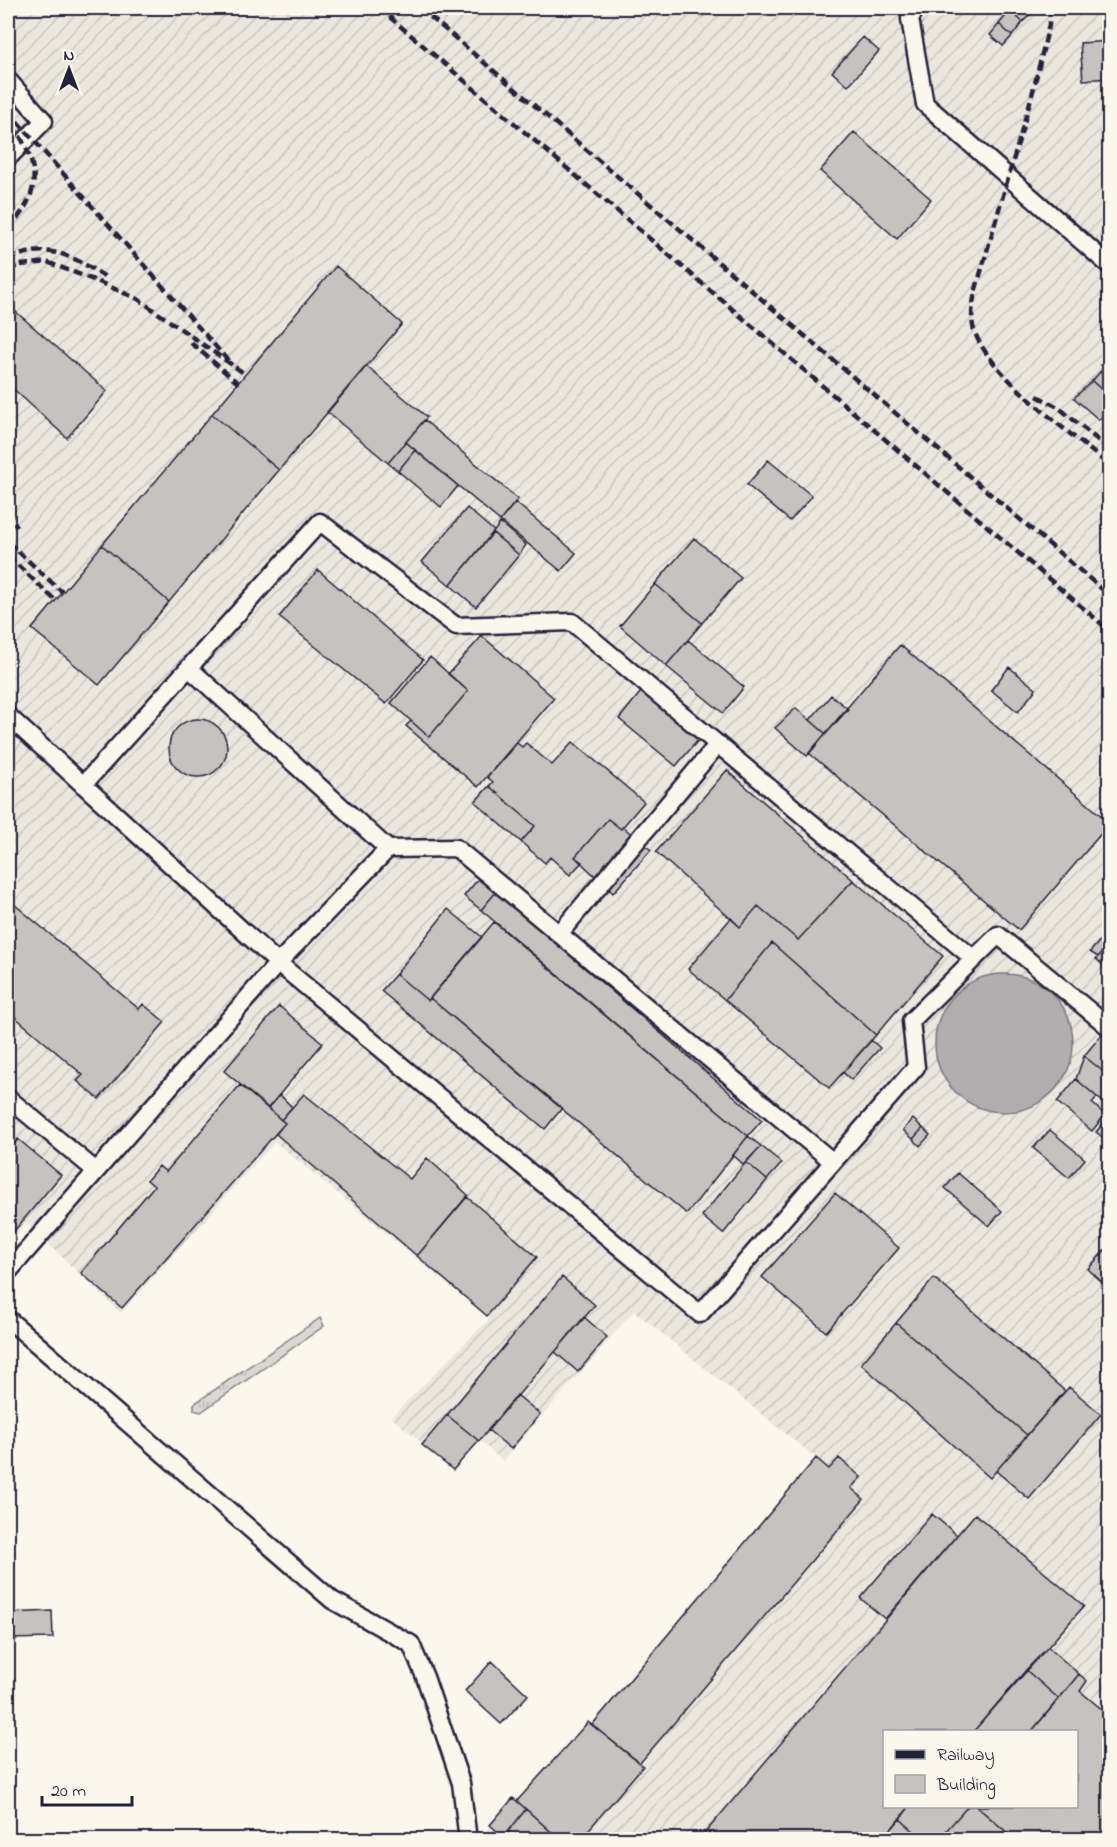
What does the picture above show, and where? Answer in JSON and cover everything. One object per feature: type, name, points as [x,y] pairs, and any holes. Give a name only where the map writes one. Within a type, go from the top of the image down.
[{"type":"lane","points":[[916,8],[910,19],[925,104],[1110,266]]},
{"type":"lane","points":[[8,80],[44,121],[8,158]]},
{"type":"lane","points":[[83,785],[190,669],[320,522],[456,626],[572,622],[974,959]]},
{"type":"lane","points":[[190,669],[388,849],[456,848],[833,1162]]},
{"type":"lane","points":[[8,716],[278,963],[700,1314],[916,1067],[911,1021],[998,935],[1110,1029]]},
{"type":"lane","points":[[559,934],[717,744]]},
{"type":"lane","points":[[8,1272],[278,963],[388,849]]},
{"type":"lane","points":[[8,1098],[96,1171]]},
{"type":"lane","points":[[8,1319],[332,1600],[411,1644],[425,1677],[461,1783],[468,1839]]},
{"type":"shaded area","points":[[8,8],[1109,8],[1109,1839],[480,1839],[513,1798],[517,1801],[588,1722],[592,1724],[816,1458],[634,1311],[503,1461],[478,1439],[453,1468],[391,1417],[490,1318],[275,1142],[121,1313],[26,1223],[8,1245]]},
{"type":"shaded area","points":[[1004,974],[1030,980],[1042,986],[1052,995],[1061,1005],[1067,1017],[1073,1043],[1067,1069],[1061,1081],[1052,1091],[1042,1100],[1030,1106],[1004,1112],[978,1106],[966,1100],[956,1091],[947,1081],[941,1069],[935,1043],[941,1017],[947,1005],[956,995],[966,986],[978,980]]},
{"type":"green space","points":[[320,1318],[324,1326],[201,1412],[194,1410],[194,1404]]},
{"type":"building","points":[[1013,8],[1029,8],[1033,11],[1023,22],[1010,11]]},
{"type":"building","points":[[1010,11],[1023,22],[1012,36],[999,24]]},
{"type":"building","points":[[999,24],[1012,36],[1003,46],[990,35]]},
{"type":"building","points":[[863,37],[879,51],[848,86],[832,72]]},
{"type":"building","points":[[1110,41],[1110,78],[1083,80],[1080,43]]},
{"type":"building","points":[[854,132],[931,199],[897,239],[820,171]]},
{"type":"building","points":[[336,266],[402,324],[279,470],[212,414]]},
{"type":"building","points":[[8,305],[107,391],[67,438],[8,384]]},
{"type":"building","points":[[1110,355],[1110,379],[1100,372],[1105,368],[1101,365]]},
{"type":"building","points":[[366,366],[427,417],[388,463],[327,412]]},
{"type":"building","points":[[1100,372],[1110,379],[1110,397],[1092,381]]},
{"type":"building","points":[[1092,381],[1110,397],[1110,407],[1099,420],[1074,398]]},
{"type":"building","points":[[212,414],[279,470],[169,602],[102,545]]},
{"type":"building","points":[[424,420],[518,499],[500,521],[406,442]]},
{"type":"building","points":[[406,442],[415,450],[398,471],[388,463]]},
{"type":"building","points":[[415,450],[458,486],[441,507],[398,471]]},
{"type":"building","points":[[768,460],[812,496],[790,521],[747,485]]},
{"type":"building","points":[[515,502],[576,553],[561,571],[500,521]]},
{"type":"building","points":[[467,508],[494,531],[450,585],[422,562]]},
{"type":"building","points":[[500,523],[526,545],[519,555],[493,533]]},
{"type":"building","points":[[493,533],[519,555],[476,607],[450,585]]},
{"type":"building","points":[[694,538],[741,578],[702,623],[655,584]]},
{"type":"building","points":[[102,545],[169,602],[99,685],[32,629]]},
{"type":"building","points":[[318,570],[423,660],[386,704],[279,617]]},
{"type":"building","points":[[655,584],[702,623],[666,666],[620,626]]},
{"type":"building","points":[[482,636],[554,698],[478,787],[406,726],[411,721],[429,737],[468,691],[448,674]]},
{"type":"building","points":[[688,640],[744,687],[723,713],[666,666]]},
{"type":"building","points":[[900,645],[1110,823],[1019,930],[809,753]]},
{"type":"building","points":[[430,657],[468,691],[429,737],[391,703]]},
{"type":"building","points":[[1009,667],[1036,689],[1018,712],[991,690]]},
{"type":"building","points":[[644,688],[699,739],[676,766],[619,719]]},
{"type":"building","points":[[831,695],[848,709],[826,734],[810,720]]},
{"type":"building","points":[[796,708],[826,734],[807,756],[775,728]]},
{"type":"building","points":[[198,719],[209,721],[222,732],[227,748],[225,759],[214,772],[198,777],[187,775],[174,764],[169,748],[171,737],[182,724]]},
{"type":"building","points":[[573,742],[644,802],[621,829],[608,819],[575,857],[582,862],[570,875],[550,857],[545,863],[521,842],[535,826],[489,786],[493,782],[487,777],[517,743],[522,747],[526,743],[552,765]]},
{"type":"building","points":[[727,770],[853,880],[798,940],[758,906],[740,927],[656,852]]},
{"type":"building","points":[[489,786],[535,826],[521,842],[475,802]]},
{"type":"building","points":[[608,819],[621,829],[623,827],[651,850],[613,893],[575,857]]},
{"type":"building","points":[[479,878],[496,892],[481,910],[464,896]]},
{"type":"building","points":[[853,880],[943,956],[876,1035],[772,943],[725,1000],[688,969],[731,918],[740,927],[758,906],[798,940]]},
{"type":"building","points":[[496,892],[762,1120],[748,1136],[481,910]]},
{"type":"building","points":[[8,899],[139,1009],[143,1004],[165,1022],[99,1099],[77,1081],[83,1075],[8,1011]]},
{"type":"building","points":[[448,909],[482,937],[428,1001],[396,974]]},
{"type":"building","points":[[494,922],[748,1136],[687,1214],[430,998]]},
{"type":"building","points":[[1108,931],[1110,944],[1098,957],[1090,952]]},
{"type":"building","points":[[772,943],[876,1035],[829,1088],[725,1000]]},
{"type":"building","points":[[1110,944],[1110,971],[1096,959]]},
{"type":"building","points":[[396,974],[428,1001],[430,998],[562,1108],[545,1129],[381,991]]},
{"type":"building","points":[[279,1006],[323,1043],[268,1108],[224,1071]]},
{"type":"building","points":[[1102,1034],[1110,1040],[1110,1077],[1084,1056]]},
{"type":"building","points":[[871,1040],[880,1048],[851,1080],[843,1072]]},
{"type":"building","points":[[1084,1056],[1110,1077],[1110,1108],[1076,1079]]},
{"type":"building","points":[[1076,1079],[1097,1097],[1092,1103],[1105,1115],[1092,1131],[1057,1102]]},
{"type":"building","points":[[240,1085],[285,1123],[122,1308],[81,1273],[154,1186],[147,1180],[159,1166],[166,1172]]},
{"type":"building","points":[[304,1094],[410,1179],[427,1158],[468,1195],[417,1256],[276,1134],[285,1123],[281,1120]]},
{"type":"building","points":[[280,1095],[292,1107],[281,1120],[268,1108]]},
{"type":"building","points":[[1110,1116],[1110,1143],[1096,1132]]},
{"type":"building","points":[[913,1119],[923,1128],[913,1139],[903,1130]]},
{"type":"building","points":[[923,1128],[930,1135],[920,1146],[913,1139]]},
{"type":"building","points":[[1050,1130],[1085,1159],[1069,1178],[1033,1148]]},
{"type":"building","points":[[748,1136],[761,1146],[744,1165],[733,1155]]},
{"type":"building","points":[[18,1139],[61,1175],[9,1237],[8,1152]]},
{"type":"building","points":[[761,1146],[782,1163],[767,1180],[746,1162]]},
{"type":"building","points":[[746,1162],[767,1180],[723,1234],[702,1216]]},
{"type":"building","points":[[958,1173],[1002,1211],[989,1226],[945,1188]]},
{"type":"building","points":[[835,1193],[899,1248],[826,1332],[762,1277]]},
{"type":"building","points":[[467,1197],[537,1257],[487,1316],[417,1256]]},
{"type":"building","points":[[1106,1249],[1110,1251],[1110,1278],[1104,1284],[1088,1269]]},
{"type":"building","points":[[562,1277],[595,1305],[479,1441],[447,1415]]},
{"type":"building","points":[[934,1278],[1065,1391],[1027,1435],[896,1323]]},
{"type":"building","points":[[584,1317],[607,1337],[578,1372],[555,1352]]},
{"type":"building","points":[[896,1323],[1027,1435],[990,1478],[861,1364]]},
{"type":"building","points":[[1069,1387],[1101,1414],[1029,1499],[996,1471]]},
{"type":"building","points":[[517,1395],[540,1414],[511,1449],[488,1430]]},
{"type":"building","points":[[447,1415],[479,1441],[453,1470],[422,1445]]},
{"type":"building","points":[[816,1458],[829,1469],[839,1458],[861,1477],[851,1488],[864,1499],[640,1763],[592,1725]]},
{"type":"building","points":[[932,1514],[957,1535],[885,1619],[860,1598]]},
{"type":"building","points":[[975,1514],[1084,1606],[975,1730],[883,1730],[883,1808],[908,1808],[882,1840],[699,1840]]},
{"type":"building","points":[[52,1611],[53,1638],[8,1639],[8,1613]]},
{"type":"building","points":[[1048,1647],[1079,1674],[1059,1699],[1026,1670]]},
{"type":"building","points":[[492,1661],[528,1695],[501,1724],[465,1691]]},
{"type":"building","points":[[1026,1670],[1059,1699],[1033,1730],[975,1730]]},
{"type":"building","points":[[1079,1674],[1087,1681],[1080,1691],[1110,1716],[1110,1840],[1016,1840],[978,1808],[1078,1808],[1078,1730],[1033,1730]]},
{"type":"building","points":[[588,1722],[643,1766],[580,1840],[560,1840],[517,1801]]},
{"type":"building","points":[[513,1798],[526,1809],[504,1837],[490,1825]]},
{"type":"building","points":[[908,1808],[966,1808],[938,1840],[924,1840],[900,1819]]},
{"type":"building","points":[[966,1808],[978,1808],[1016,1840],[938,1840]]},
{"type":"building","points":[[526,1809],[560,1840],[508,1840],[504,1837]]},
{"type":"building","points":[[900,1819],[924,1840],[882,1840]]},
{"type":"railway","points":[[379,8],[1110,631]]},
{"type":"railway","points":[[420,8],[1110,596]]},
{"type":"railway","points":[[1050,8],[1049,25],[1032,95],[976,289],[972,320],[982,347],[1013,384],[1110,466]]},
{"type":"railway","points":[[8,111],[232,365]]},
{"type":"railway","points":[[8,229],[26,205],[34,182],[30,158],[17,131]]},
{"type":"railway","points":[[8,259],[36,252],[59,253],[71,257],[107,278]]},
{"type":"railway","points":[[8,269],[47,262],[138,299],[245,374]]},
{"type":"railway","points":[[191,343],[238,383]]},
{"type":"railway","points":[[1037,396],[1058,407],[1110,450]]},
{"type":"railway","points":[[8,510],[17,527]]},
{"type":"railway","points":[[8,542],[62,592]]},
{"type":"railway","points":[[8,556],[55,600]]}]
